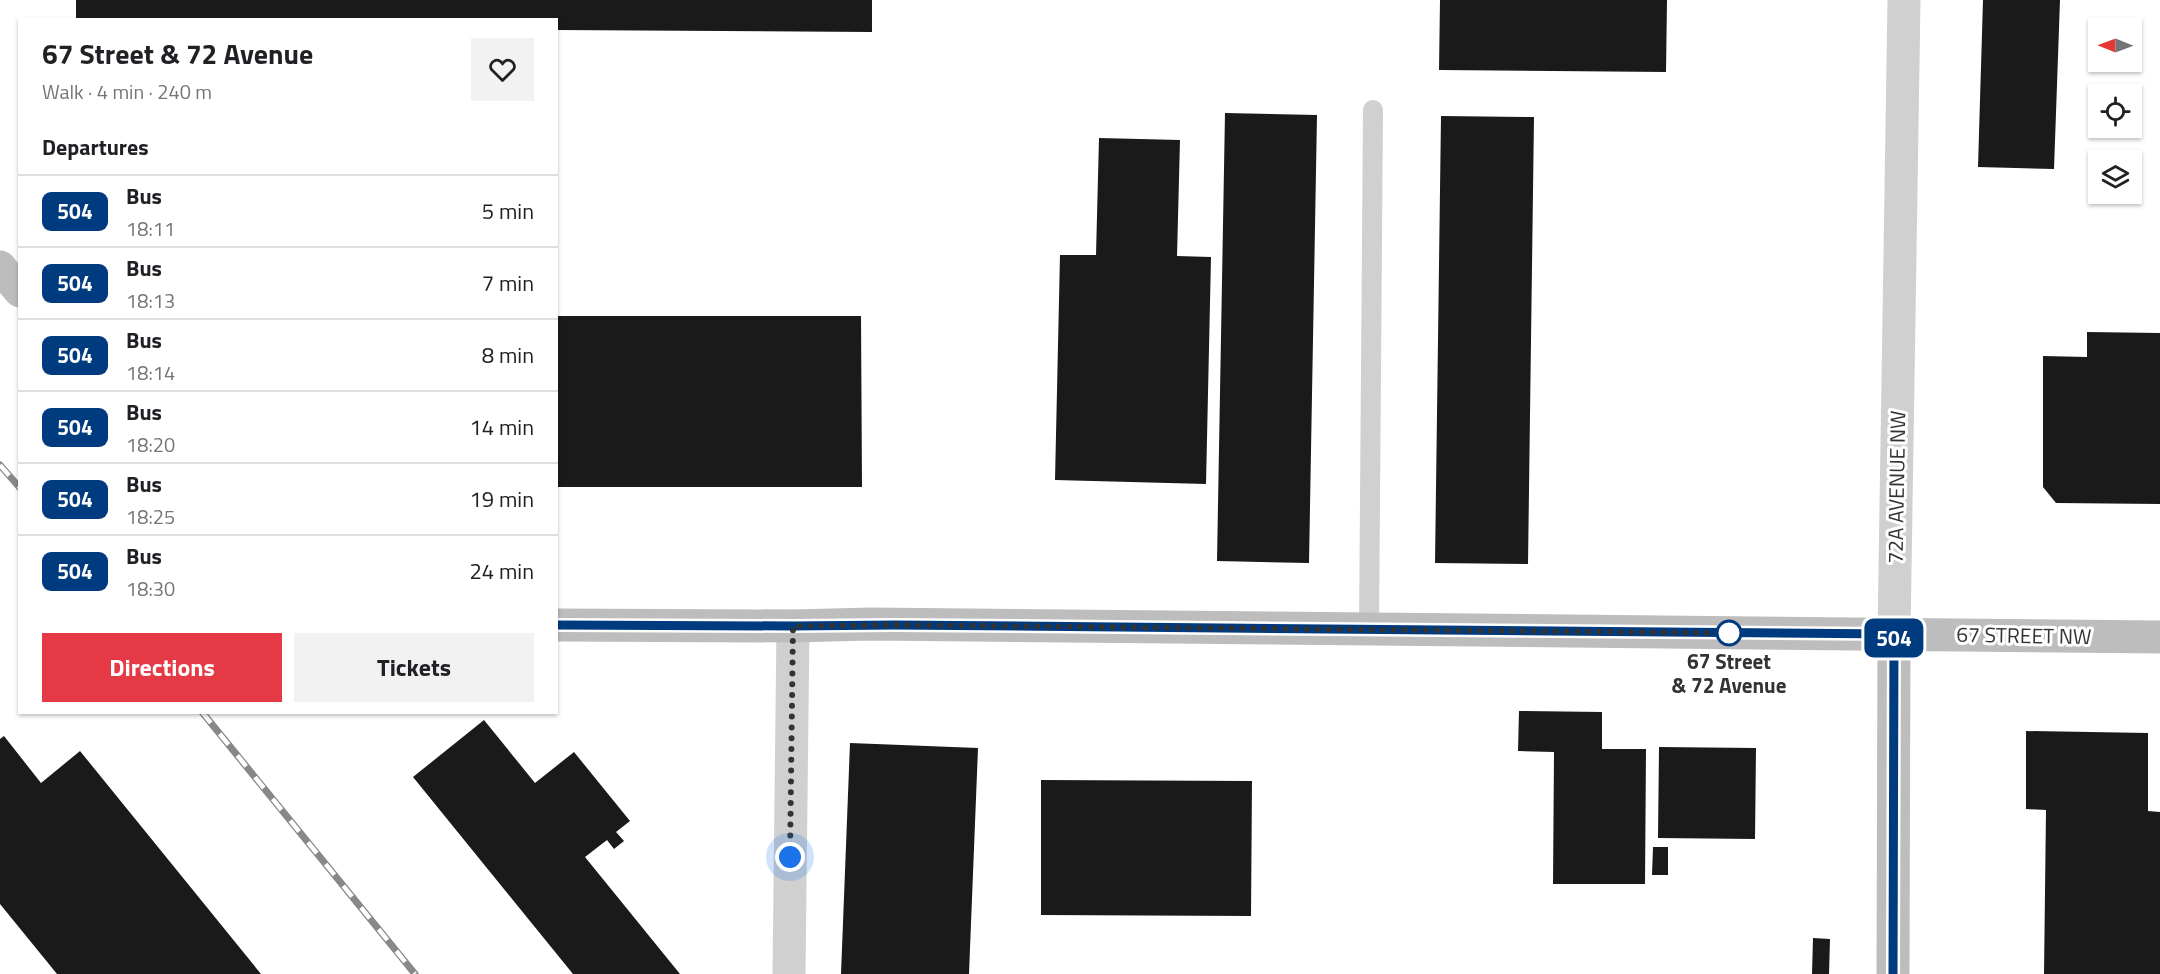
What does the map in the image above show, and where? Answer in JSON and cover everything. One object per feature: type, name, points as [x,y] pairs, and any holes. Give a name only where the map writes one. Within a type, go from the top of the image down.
[{"type":"street","name":"72A AVENUE NW","points":[[1893,974],[1894,634],[1904,0]]},
{"type":"street","points":[[0,267],[18,289]]},
{"type":"street","name":"67 STREET NW","points":[[558,625],[871,624],[2160,636]]},
{"type":"street","points":[[789,974],[793,626]]},
{"type":"lane","points":[[1369,630],[1373,110]]},
{"type":"building","points":[[76,0],[872,0],[872,32],[558,30],[558,18],[76,18]]},
{"type":"building","points":[[1440,0],[1667,0],[1666,72],[1439,70]]},
{"type":"building","points":[[1983,0],[2060,0],[2054,169],[1978,167]]},
{"type":"building","points":[[1225,113],[1317,115],[1309,563],[1217,561]]},
{"type":"building","points":[[1441,116],[1534,117],[1528,564],[1435,563]]},
{"type":"building","points":[[1099,138],[1180,140],[1177,256],[1211,257],[1206,484],[1055,480],[1060,255],[1096,255]]},
{"type":"building","points":[[558,316],[861,316],[862,487],[558,487]]},
{"type":"building","points":[[2087,332],[2160,333],[2160,504],[2056,503],[2043,487],[2043,356],[2087,357]]},
{"type":"building","points":[[1519,711],[1602,712],[1602,749],[1646,749],[1645,884],[1553,884],[1554,752],[1518,751]]},
{"type":"building","points":[[484,720],[535,783],[574,752],[630,821],[616,832],[624,841],[614,849],[607,840],[585,857],[680,974],[573,974],[413,777]]},
{"type":"building","points":[[2026,731],[2148,733],[2148,811],[2160,812],[2160,974],[2044,974],[2046,810],[2026,809]]},
{"type":"building","points":[[4,736],[41,783],[80,751],[261,974],[57,974],[0,904],[0,739]]},
{"type":"building","points":[[850,743],[978,748],[969,974],[841,974]]},
{"type":"building","points":[[1659,747],[1756,748],[1755,839],[1658,838]]},
{"type":"building","points":[[1041,780],[1252,781],[1251,916],[1041,915]]},
{"type":"building","points":[[1653,847],[1668,847],[1668,875],[1652,875]]},
{"type":"building","points":[[1813,938],[1830,939],[1829,974],[1812,974]]},
{"type":"railway","points":[[0,465],[18,486]]},
{"type":"railway","points":[[204,714],[415,974]]},
{"type":"bus line","name":"504","points":[[558,625],[871,624],[1894,634],[1893,974]]},
{"type":"place","name":"67 Street & 72 Avenue","points":[[1729,633]]},
{"type":"route","points":[[790,857],[793,626],[871,624],[1735,633],[1729,633]]}]
